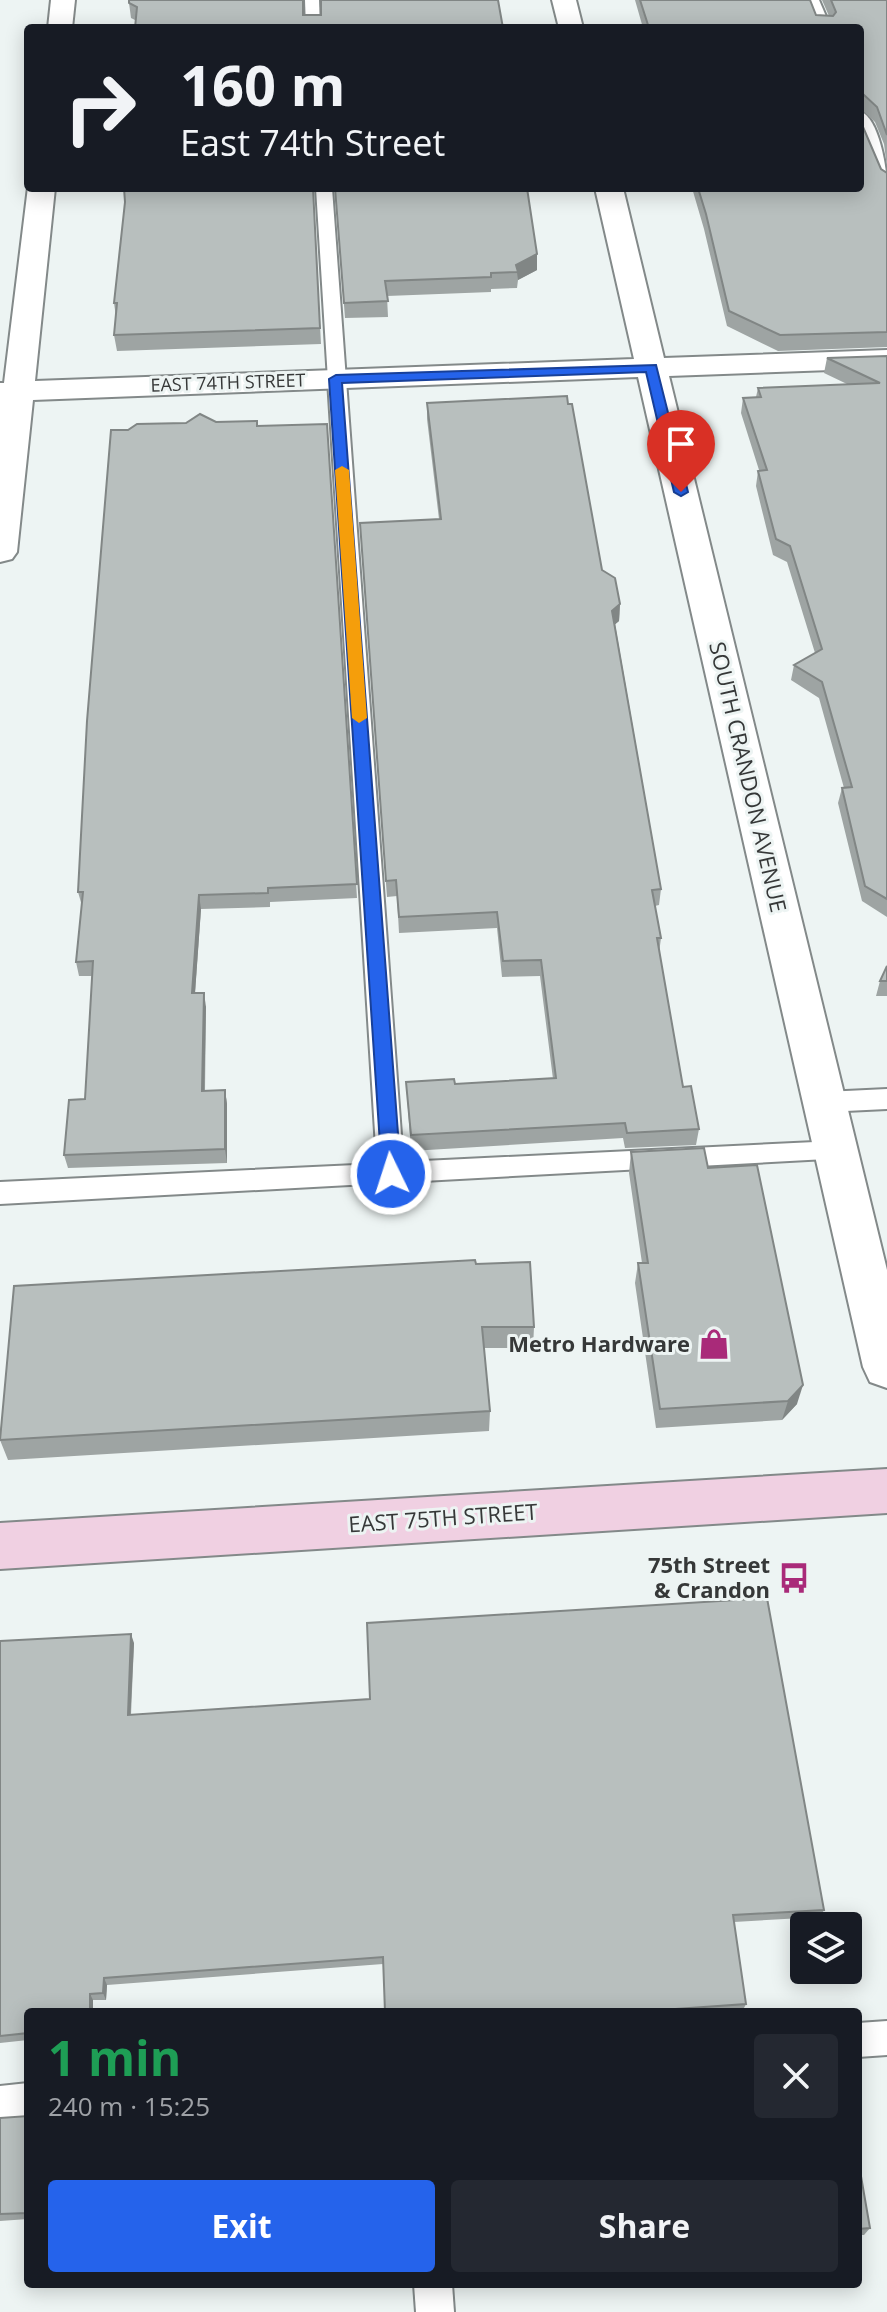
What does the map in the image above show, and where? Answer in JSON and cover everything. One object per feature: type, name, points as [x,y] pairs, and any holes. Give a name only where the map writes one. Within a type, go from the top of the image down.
[{"type":"main road","name":"EAST 75TH STREET","points":[[0,1546],[887,1491]]},
{"type":"street","points":[[60,24],[63,0]]},
{"type":"street","points":[[564,0],[570,24]]},
{"type":"street","points":[[0,552],[9,392],[40,192]]},
{"type":"street","name":"SOUTH CRANDON AVENUE","points":[[610,192],[887,1367]]},
{"type":"street","name":"EAST 74TH STREET","points":[[9,392],[887,359]]},
{"type":"lane","points":[[312,0],[313,24]]},
{"type":"lane","points":[[812,0],[822,24]]},
{"type":"lane","points":[[864,126],[887,182]]},
{"type":"lane","points":[[324,192],[391,1174]]},
{"type":"lane","points":[[825,1102],[887,1099]]},
{"type":"lane","points":[[0,1193],[836,1151]]},
{"type":"lane","points":[[862,2040],[887,2038]]},
{"type":"lane","points":[[0,2104],[24,2101]]},
{"type":"lane","points":[[433,2288],[435,2312]]},
{"type":"building","points":[[129,0],[303,0],[303,15],[321,15],[321,0],[498,0],[502,24],[135,24],[137,7]]},
{"type":"building","points":[[640,0],[810,0],[816,15],[833,16],[836,12],[831,0],[887,0],[887,135],[877,107],[864,95],[864,24],[648,24]]},
{"type":"building","points":[[864,129],[881,169],[887,173],[887,332],[780,335],[729,311],[699,192],[864,192]]},
{"type":"building","points":[[124,192],[313,192],[320,328],[114,335],[117,303],[114,303]]},
{"type":"building","points":[[335,192],[528,192],[537,254],[516,265],[518,272],[491,273],[491,277],[385,281],[388,301],[344,303]]},
{"type":"building","points":[[887,356],[887,899],[865,886],[842,788],[852,787],[822,682],[794,665],[822,649],[790,546],[776,539],[758,471],[767,470],[743,398],[761,397],[758,388],[880,383],[827,358]]},
{"type":"building","points":[[567,396],[568,404],[572,404],[602,570],[615,578],[620,604],[612,611],[661,889],[652,890],[661,938],[657,938],[683,1087],[691,1086],[699,1129],[627,1133],[625,1123],[411,1135],[406,1082],[454,1079],[455,1084],[556,1078],[541,960],[503,961],[497,912],[399,917],[396,880],[386,881],[360,523],[441,519],[427,403]]},
{"type":"building","points":[[200,414],[216,422],[257,421],[257,426],[327,424],[357,884],[268,888],[268,893],[199,895],[192,993],[204,993],[202,1091],[225,1090],[225,1149],[64,1155],[69,1100],[85,1099],[93,961],[76,962],[83,892],[78,892],[87,721],[111,430],[128,430],[137,424],[186,423]]},
{"type":"building","points":[[887,966],[887,981],[880,981]]},
{"type":"building","name":"Metro Hardware","points":[[704,1148],[708,1168],[757,1165],[803,1385],[788,1401],[660,1409],[638,1263],[648,1263],[631,1152]]},
{"type":"building","points":[[475,1260],[476,1264],[530,1262],[534,1327],[482,1327],[490,1411],[0,1440],[14,1286]]},
{"type":"building","points":[[767,1598],[824,1910],[733,1915],[746,2004],[690,2008],[385,2008],[383,1957],[104,1978],[103,1993],[90,1994],[90,2008],[24,2008],[24,2033],[0,2036],[0,1641],[131,1634],[128,1715],[370,1699],[367,1623]]},
{"type":"building","points":[[24,2116],[24,2213],[0,2214],[0,2118]]},
{"type":"building","points":[[862,2182],[870,2228],[862,2229]]},
{"type":"slow traffic","points":[[342,470],[359,718]]},
{"type":"place","name":"Metro Hardware","points":[[714,1344]]},
{"type":"place","name":"75th Street & Crandon","points":[[794,1578]]},
{"type":"route","points":[[391,1174],[336,379],[651,368],[681,492]]}]
